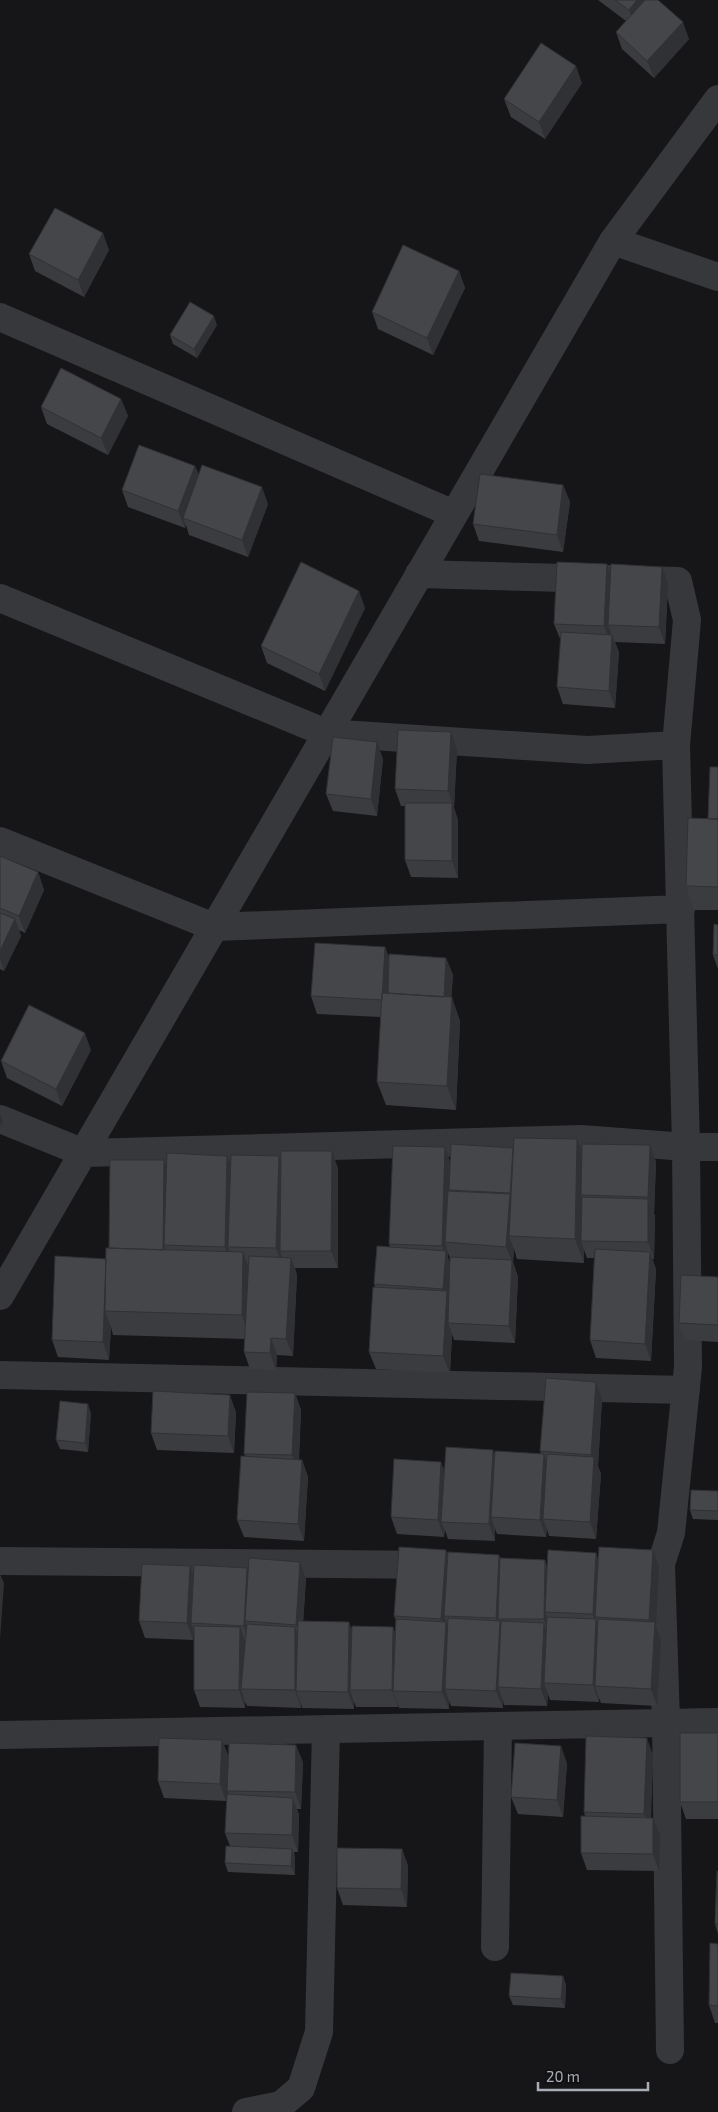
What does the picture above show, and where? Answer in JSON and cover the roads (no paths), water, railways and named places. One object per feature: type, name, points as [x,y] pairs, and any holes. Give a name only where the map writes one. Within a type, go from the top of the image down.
[{"type":"street","points":[[0,1296],[613,241],[718,98]]},
{"type":"street","points":[[613,241],[718,277]]},
{"type":"street","points":[[4,326],[454,514]]},
{"type":"street","points":[[419,574],[678,581],[687,620],[676,745],[686,1147],[688,1367],[671,1533],[662,1564],[670,2050]]},
{"type":"street","points":[[0,598],[326,733],[586,750],[676,745]]},
{"type":"street","points":[[0,841],[214,927],[681,909]]},
{"type":"street","points":[[0,1119],[84,1153],[582,1139],[686,1147],[718,1147]]},
{"type":"street","points":[[0,1375],[686,1390]]},
{"type":"street","points":[[0,1561],[459,1565]]},
{"type":"street","points":[[0,1735],[718,1722]]},
{"type":"street","points":[[495,1946],[498,1726]]},
{"type":"street","points":[[246,2112],[281,2105],[301,2088],[319,2032],[326,1729]]}]
